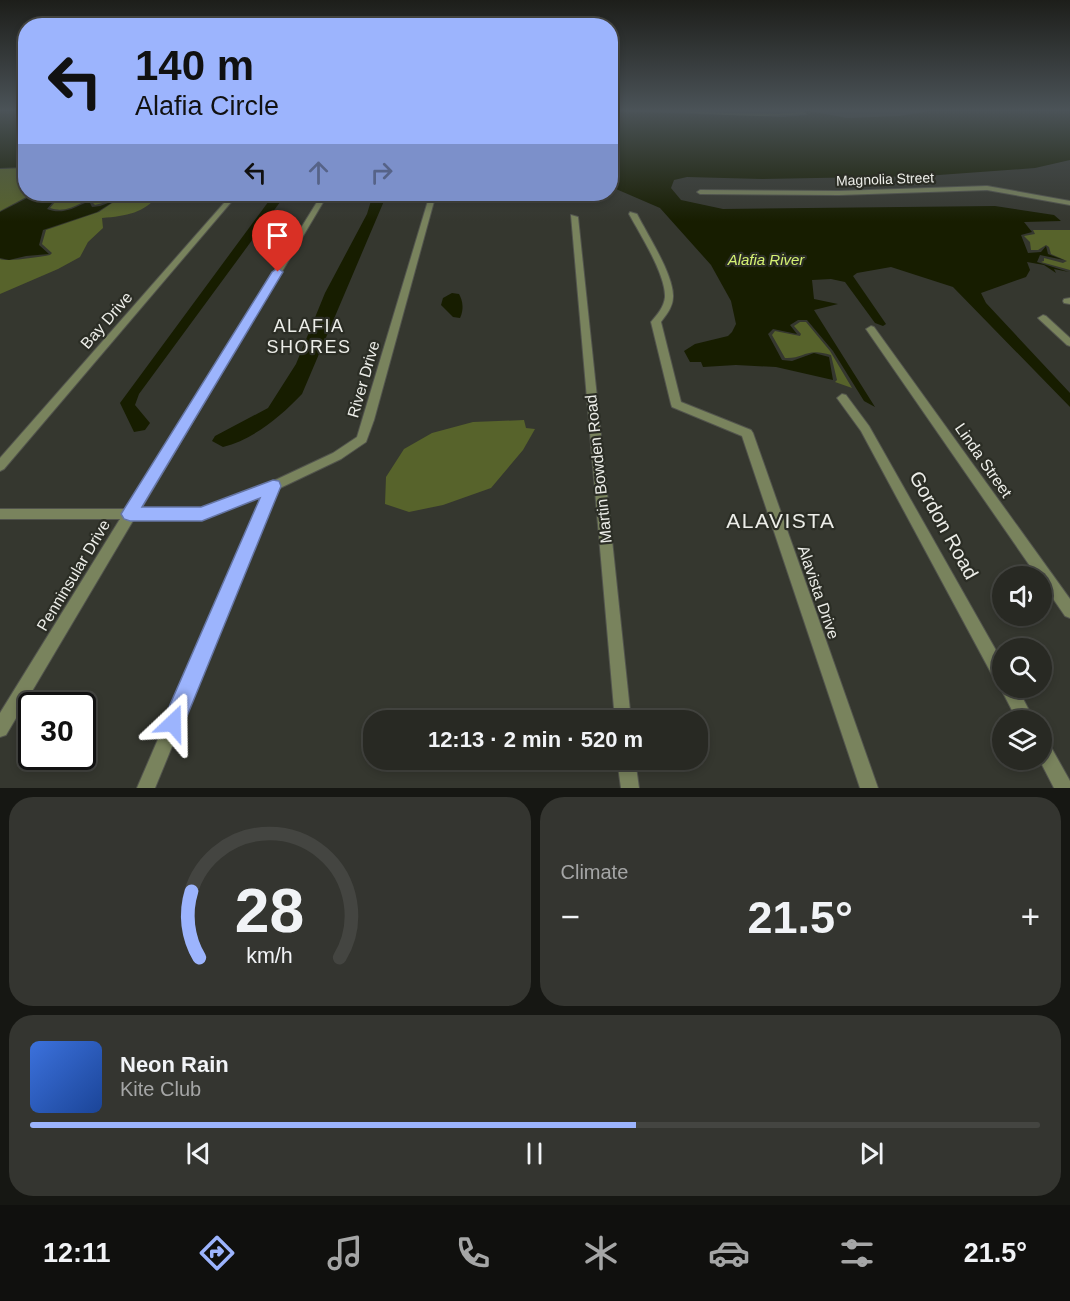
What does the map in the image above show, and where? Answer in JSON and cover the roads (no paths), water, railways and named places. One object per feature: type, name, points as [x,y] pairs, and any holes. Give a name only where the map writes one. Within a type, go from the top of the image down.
[{"type":"street","name":"Magnolia Street","points":[[700,192],[839,193],[987,188],[1070,203]]},
{"type":"street","name":"Bay Drive","points":[[0,466],[229,201]]},
{"type":"street","name":"Penninsular Drive","points":[[0,729],[321,201]]},
{"type":"street","name":"River Drive","points":[[0,514],[202,514],[273,486],[337,456],[362,440],[431,201]]},
{"type":"street","name":"Alavista Drive","points":[[633,214],[665,279],[669,295],[666,308],[656,322],[676,404],[747,433],[869,788]]},
{"type":"street","name":"Martin Bowden Road","points":[[574,217],[622,710]]},
{"type":"street","points":[[1043,318],[1070,343]]},
{"type":"street","name":"Linda Street","points":[[871,328],[1070,611]]},
{"type":"street","name":"Gordon Road","points":[[842,398],[865,429],[992,658]]},
{"type":"street","points":[[146,788],[273,486]]},
{"type":"street","points":[[1052,766],[1064,788]]},
{"type":"street","points":[[628,770],[630,788]]},
{"type":"water","points":[[0,148],[18,148],[18,167],[0,168]]},
{"type":"water","name":"Alafia River","points":[[618,148],[1070,148],[1070,160],[1035,168],[925,176],[762,179],[687,177],[674,180],[671,188],[681,200],[723,209],[995,206],[1054,215],[1061,221],[1024,222],[1032,232],[1021,235],[1028,253],[1041,252],[1046,246],[1048,254],[1064,260],[1040,255],[1037,262],[1069,272],[1054,269],[1056,273],[1044,265],[1027,262],[1030,270],[1026,277],[981,293],[986,303],[1070,393],[1070,407],[953,287],[891,267],[857,273],[853,276],[886,324],[883,326],[875,323],[845,282],[831,279],[812,280],[814,299],[838,304],[814,310],[875,407],[864,401],[833,351],[807,320],[798,320],[790,325],[797,334],[773,329],[768,334],[782,360],[792,361],[814,353],[829,357],[833,380],[776,367],[736,365],[703,367],[701,362],[690,362],[684,351],[695,344],[728,336],[736,324],[731,301],[711,265],[660,208],[618,190]]},
{"type":"water","points":[[21,201],[54,201],[47,209],[64,211],[90,201],[96,201],[90,203],[92,207],[114,201],[97,212],[43,230],[39,245],[49,254],[9,260],[0,258],[0,212]]},
{"type":"water","points":[[269,201],[281,201],[139,394],[135,405],[150,423],[145,430],[134,432],[120,403]]},
{"type":"water","points":[[371,201],[384,201],[302,394],[276,419],[245,439],[223,447],[212,441],[215,436],[268,408],[296,364],[325,293],[367,214]]},
{"type":"water","points":[[452,293],[459,294],[461,300],[460,318],[453,317],[441,305],[443,298]]},
{"type":"district","name":"ALAFIA SHORES","points":[[309,336]]},
{"type":"district","name":"ALAVISTA","points":[[781,521]]}]
